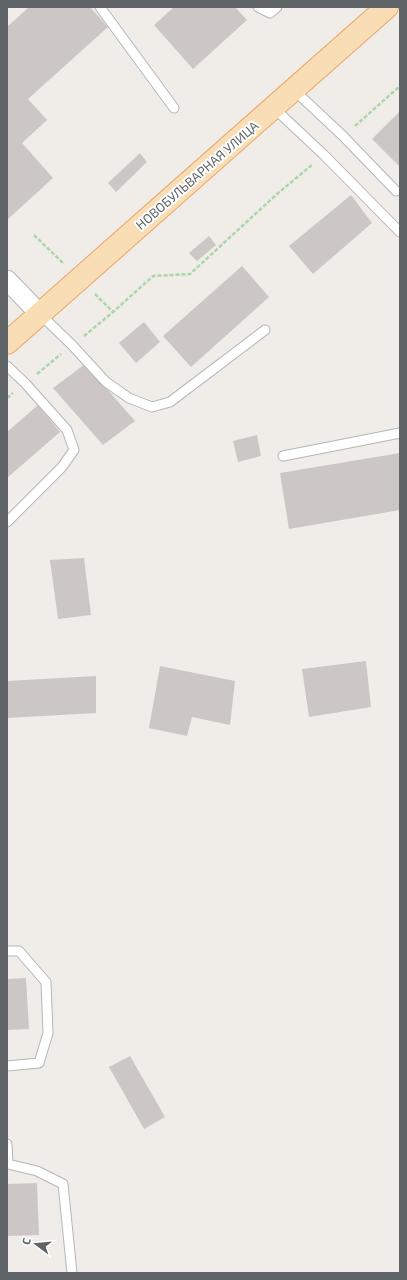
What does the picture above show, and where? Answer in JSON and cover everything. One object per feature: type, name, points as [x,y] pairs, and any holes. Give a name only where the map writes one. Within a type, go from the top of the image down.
[{"type":"main road","name":"НОВОБУЛЬВАРНАЯ УЛИЦА","points":[[7,343],[387,7]]},
{"type":"street","points":[[7,280],[40,314]]},
{"type":"lane","points":[[100,7],[174,108]]},
{"type":"lane","points":[[258,7],[270,13],[277,7]]},
{"type":"lane","points":[[294,90],[343,136],[396,191]]},
{"type":"lane","points":[[274,108],[324,155],[400,232]]},
{"type":"lane","points":[[40,314],[72,345],[106,382],[129,398],[152,407],[170,402],[266,330]]},
{"type":"lane","points":[[7,366],[25,383],[67,430],[74,450],[62,467],[7,522]]},
{"type":"lane","points":[[283,456],[400,433]]},
{"type":"lane","points":[[7,951],[19,951],[46,982],[48,1033],[40,1062],[7,1066]]},
{"type":"lane","points":[[7,1144],[8,1164],[37,1171],[63,1184],[72,1273]]},
{"type":"path","points":[[343,136],[400,86]]},
{"type":"path","points":[[113,312],[153,276],[190,274],[277,194],[324,155]]},
{"type":"building","points":[[29,7],[90,7],[108,27],[28,99],[47,120],[22,143],[53,178],[7,220],[7,27]]},
{"type":"building","points":[[174,7],[235,7],[247,20],[193,69],[154,25]]},
{"type":"building","points":[[400,111],[400,167],[372,139]]},
{"type":"building","points":[[140,153],[147,162],[116,192],[108,183]]},
{"type":"building","points":[[351,195],[372,223],[313,274],[289,246]]},
{"type":"building","points":[[209,236],[216,245],[197,261],[189,253]]},
{"type":"building","points":[[242,266],[269,297],[191,367],[163,336]]},
{"type":"building","points":[[144,322],[160,342],[136,363],[119,343]]},
{"type":"building","points":[[85,364],[135,421],[103,445],[53,388]]},
{"type":"building","points":[[38,405],[60,432],[7,478],[7,432]]},
{"type":"building","points":[[257,435],[261,456],[238,462],[233,441]]},
{"type":"building","points":[[400,453],[400,510],[289,529],[280,473]]},
{"type":"building","points":[[84,558],[91,615],[58,619],[50,560]]},
{"type":"building","points":[[366,661],[371,707],[309,717],[302,669]]},
{"type":"building","points":[[160,666],[235,681],[230,725],[192,717],[187,736],[149,728]]},
{"type":"building","points":[[96,676],[96,713],[7,718],[7,681]]},
{"type":"building","points":[[26,978],[29,1029],[7,1030],[7,979]]},
{"type":"building","points":[[130,1056],[165,1117],[144,1129],[109,1067]]},
{"type":"building","points":[[37,1183],[39,1235],[7,1236],[7,1184]]}]
